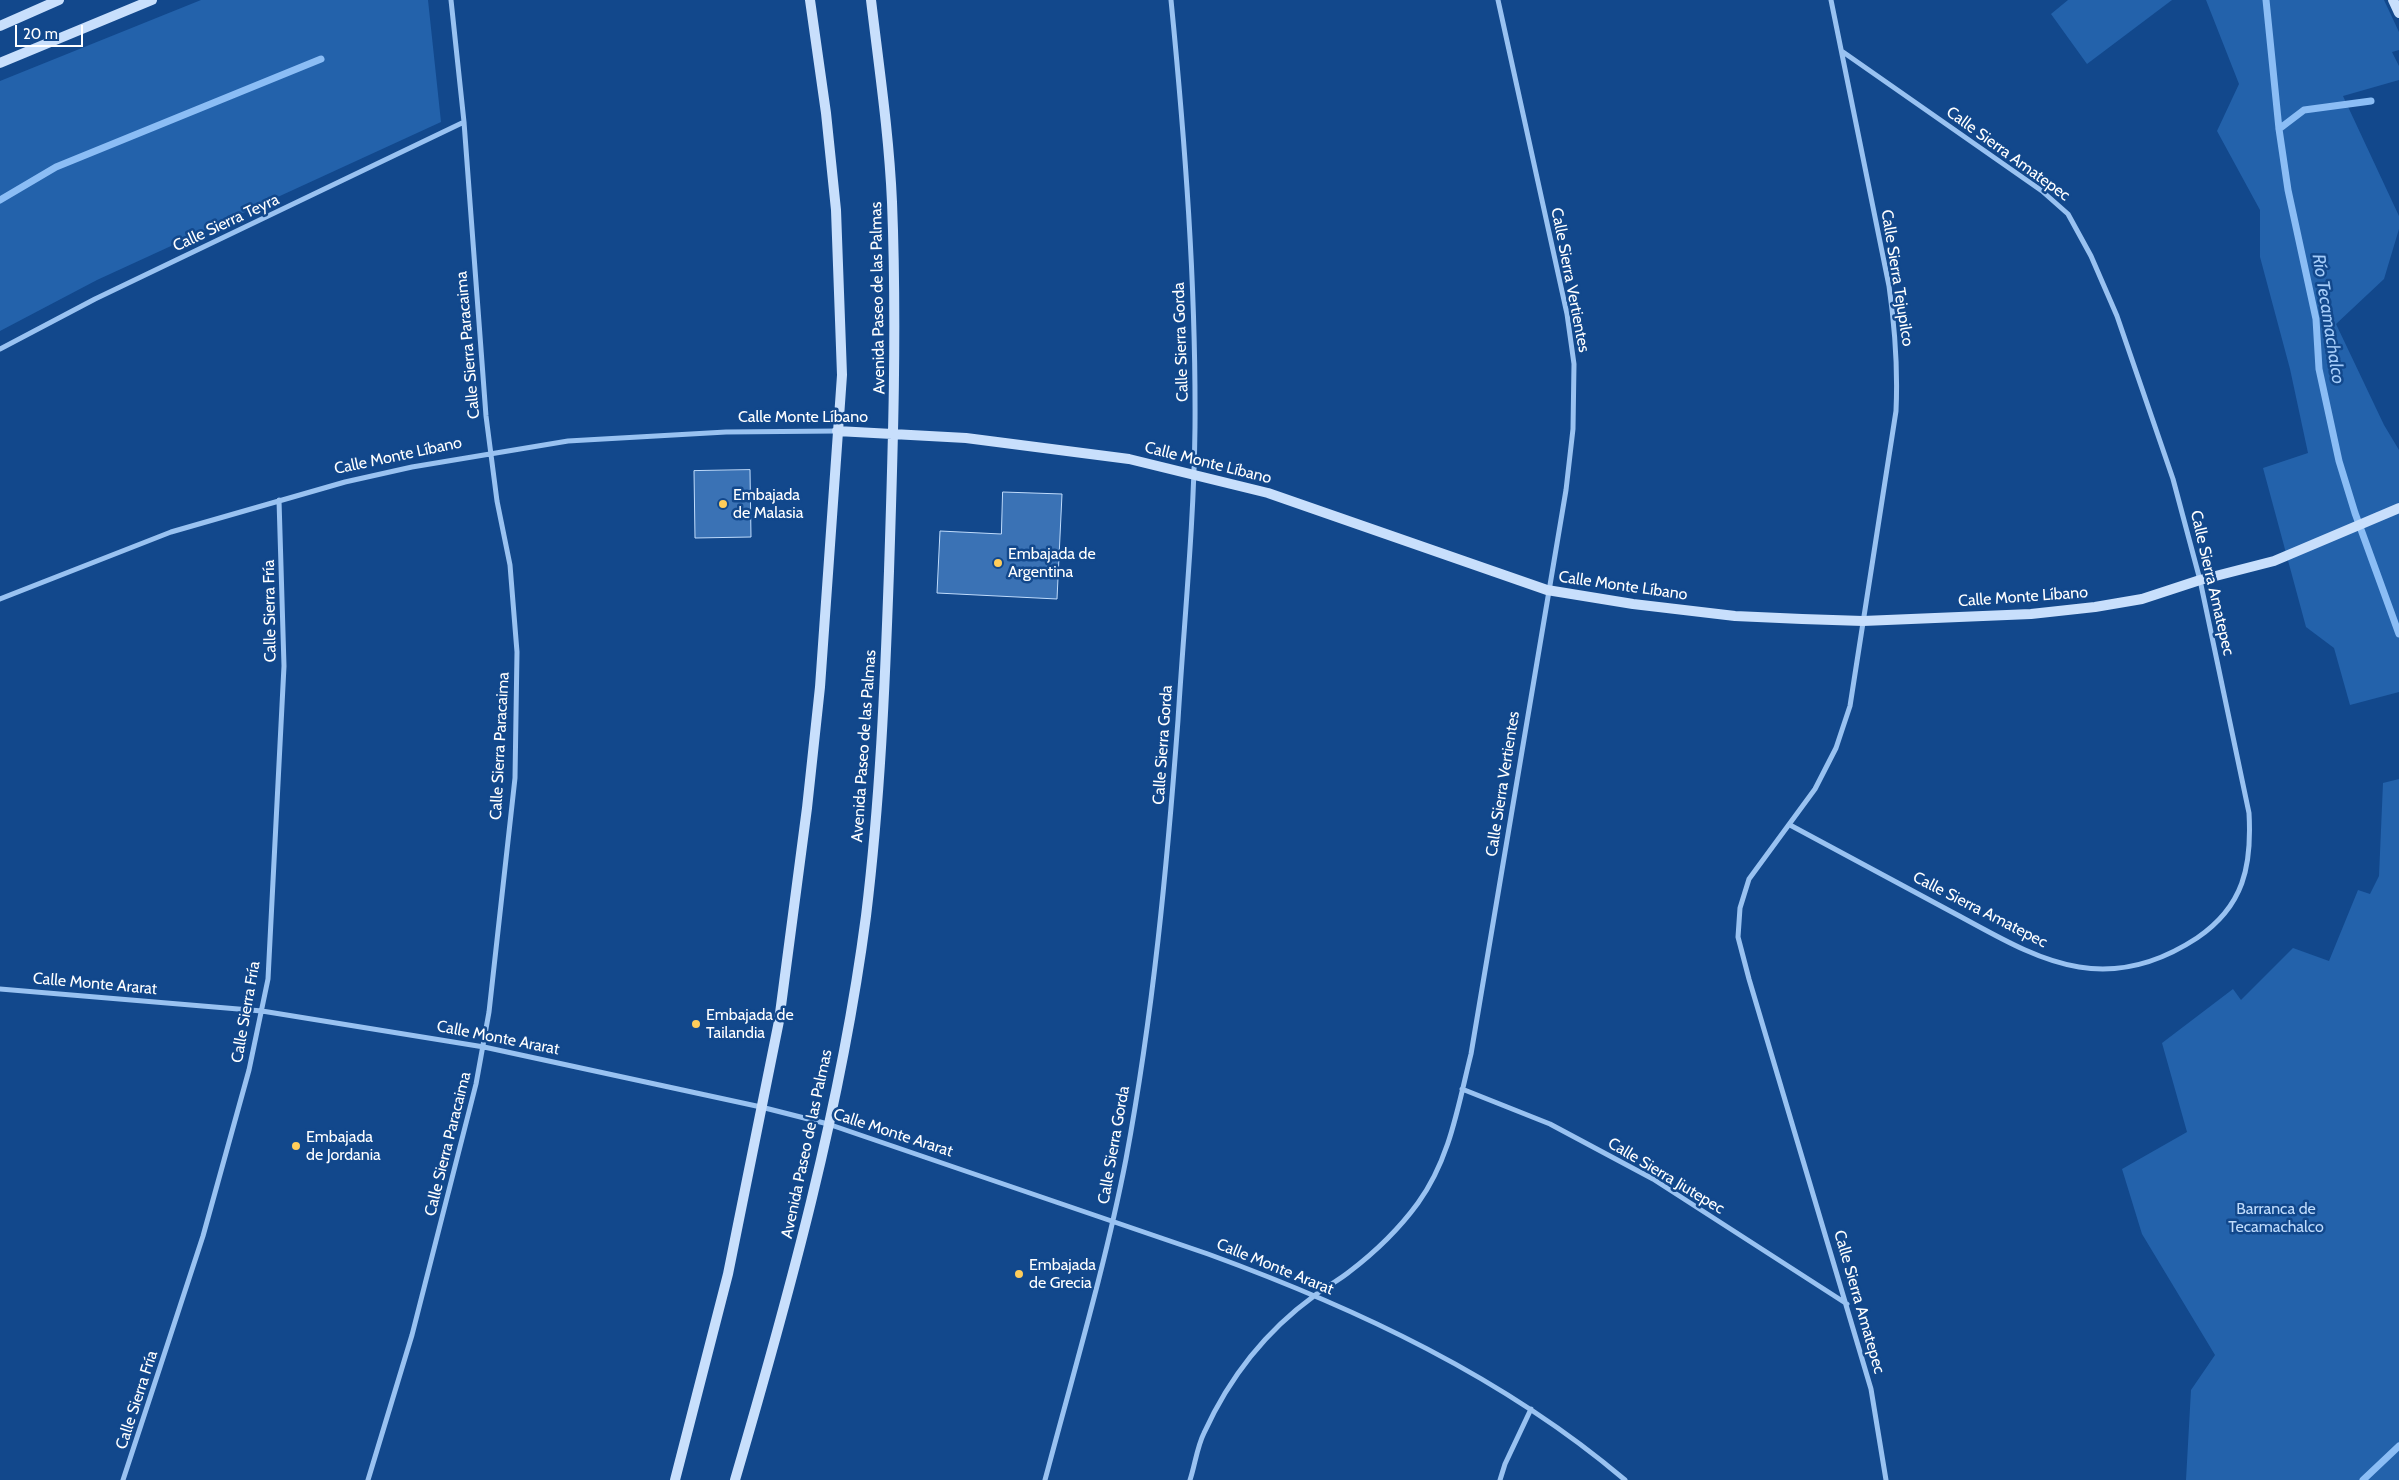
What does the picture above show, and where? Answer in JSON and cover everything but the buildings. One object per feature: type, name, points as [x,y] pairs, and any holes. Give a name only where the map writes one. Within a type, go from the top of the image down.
[{"type":"main road","points":[[0,26],[59,0]]},
{"type":"main road","points":[[0,63],[152,0]]},
{"type":"main road","points":[[675,1480],[728,1274],[780,1022],[808,808],[820,687],[842,375],[836,210],[826,113],[810,0]]},
{"type":"main road","name":"Avenida Paseo de las Palmas","points":[[735,1480],[800,1250],[828,1124],[865,918],[875,824],[884,704],[894,433],[895,303],[891,198],[884,105],[871,0]]},
{"type":"main road","points":[[2393,0],[2399,12]]},
{"type":"main road","name":"Calle Monte Líbano","points":[[838,431],[966,438],[1129,460],[1268,493],[1547,590],[1597,600],[1735,616],[1863,621],[2031,614],[2094,607],[2142,599],[2200,580],[2274,561],[2399,508]]},
{"type":"street","name":"Calle Sierra Paracaima","points":[[368,1480],[412,1335],[484,1046],[515,778],[517,652],[510,565],[497,501],[482,378],[464,122],[451,0]]},
{"type":"street","name":"Calle Sierra Gorda","points":[[1045,1480],[1113,1220],[1134,1112],[1167,872],[1194,475],[1194,380],[1190,234],[1183,121],[1172,0]]},
{"type":"street","name":"Calle Sierra Vertientes","points":[[1190,1480],[1203,1434],[1227,1389],[1252,1354],[1276,1327],[1314,1295],[1349,1273],[1394,1232],[1419,1202],[1439,1170],[1454,1129],[1471,1054],[1568,473],[1573,429],[1574,364],[1567,314],[1498,0]]},
{"type":"street","name":"Calle Sierra Tejupilco","points":[[1790,825],[1815,788],[1836,748],[1850,706],[1896,411],[1898,368],[1896,331],[1889,286],[1843,51],[1831,0]]},
{"type":"street","name":"Calle Sierra Amatepec","points":[[1843,51],[2042,191],[2068,214],[2091,256],[2117,316],[2173,479],[2200,580],[2249,813],[2251,843],[2245,878],[2232,905],[2209,929],[2183,947],[2152,962],[2115,969],[2078,967],[2040,956],[1976,925],[1790,825],[1749,879],[1740,908],[1738,937],[1871,1389],[1886,1480]]},
{"type":"street","name":"Calle Sierra Teyra","points":[[0,349],[95,298],[464,122]]},
{"type":"street","name":"Calle Monte Líbano","points":[[0,598],[171,532],[354,480],[491,453],[568,441],[726,432],[838,431]]},
{"type":"street","name":"Calle Sierra Fría","points":[[123,1480],[203,1236],[249,1070],[268,979],[284,666],[279,500]]},
{"type":"street","name":"Calle Monte Ararat","points":[[0,988],[262,1011],[484,1046],[762,1107],[828,1124],[1113,1220],[1263,1274],[1356,1313],[1490,1383],[1531,1409],[1596,1455],[1625,1480]]},
{"type":"street","name":"Calle Sierra Jiutepec","points":[[1462,1089],[1550,1124],[1653,1179],[1847,1304]]},
{"type":"street","points":[[1500,1480],[1505,1464],[1531,1409]]},
{"type":"green space","points":[[201,0],[428,0],[441,122],[97,280],[0,331],[0,81]]},
{"type":"green space","points":[[2068,0],[2172,0],[2087,64],[2051,14]]},
{"type":"green space","points":[[2206,0],[2384,0],[2399,32],[2399,50],[2392,52],[2399,66],[2399,80],[2343,96],[2399,216],[2399,229],[2384,279],[2336,324],[2384,425],[2399,450],[2399,692],[2350,705],[2334,648],[2306,627],[2263,468],[2308,453],[2290,369],[2260,257],[2260,210],[2217,131],[2239,84]]},
{"type":"green space","name":"Barranca de Tecamachalco","points":[[2399,779],[2399,1480],[2186,1480],[2191,1390],[2215,1355],[2142,1234],[2122,1169],[2187,1132],[2162,1043],[2233,989],[2241,1000],[2293,948],[2329,961],[2358,890],[2370,894],[2379,876],[2383,783]]},
{"type":"waterway","name":"Río Tecamachalco","points":[[2266,0],[2279,129],[2288,190],[2316,319],[2319,369],[2339,461],[2355,513],[2399,634]]},
{"type":"waterway","points":[[0,200],[56,167],[321,59]]},
{"type":"waterway","points":[[2279,129],[2304,110],[2371,101]]},
{"type":"waterway","name":"Río Tecamachalco","points":[[2363,1480],[2399,1446]]},
{"type":"place","name":"Embajada de Malasia","points":[[723,504]]},
{"type":"place","name":"Embajada de Argentina","points":[[998,563]]},
{"type":"place","name":"Embajada de Tailandia","points":[[696,1024]]},
{"type":"place","name":"Embajada de Jordania","points":[[296,1146]]},
{"type":"place","name":"Embajada de Grecia","points":[[1019,1274]]}]
